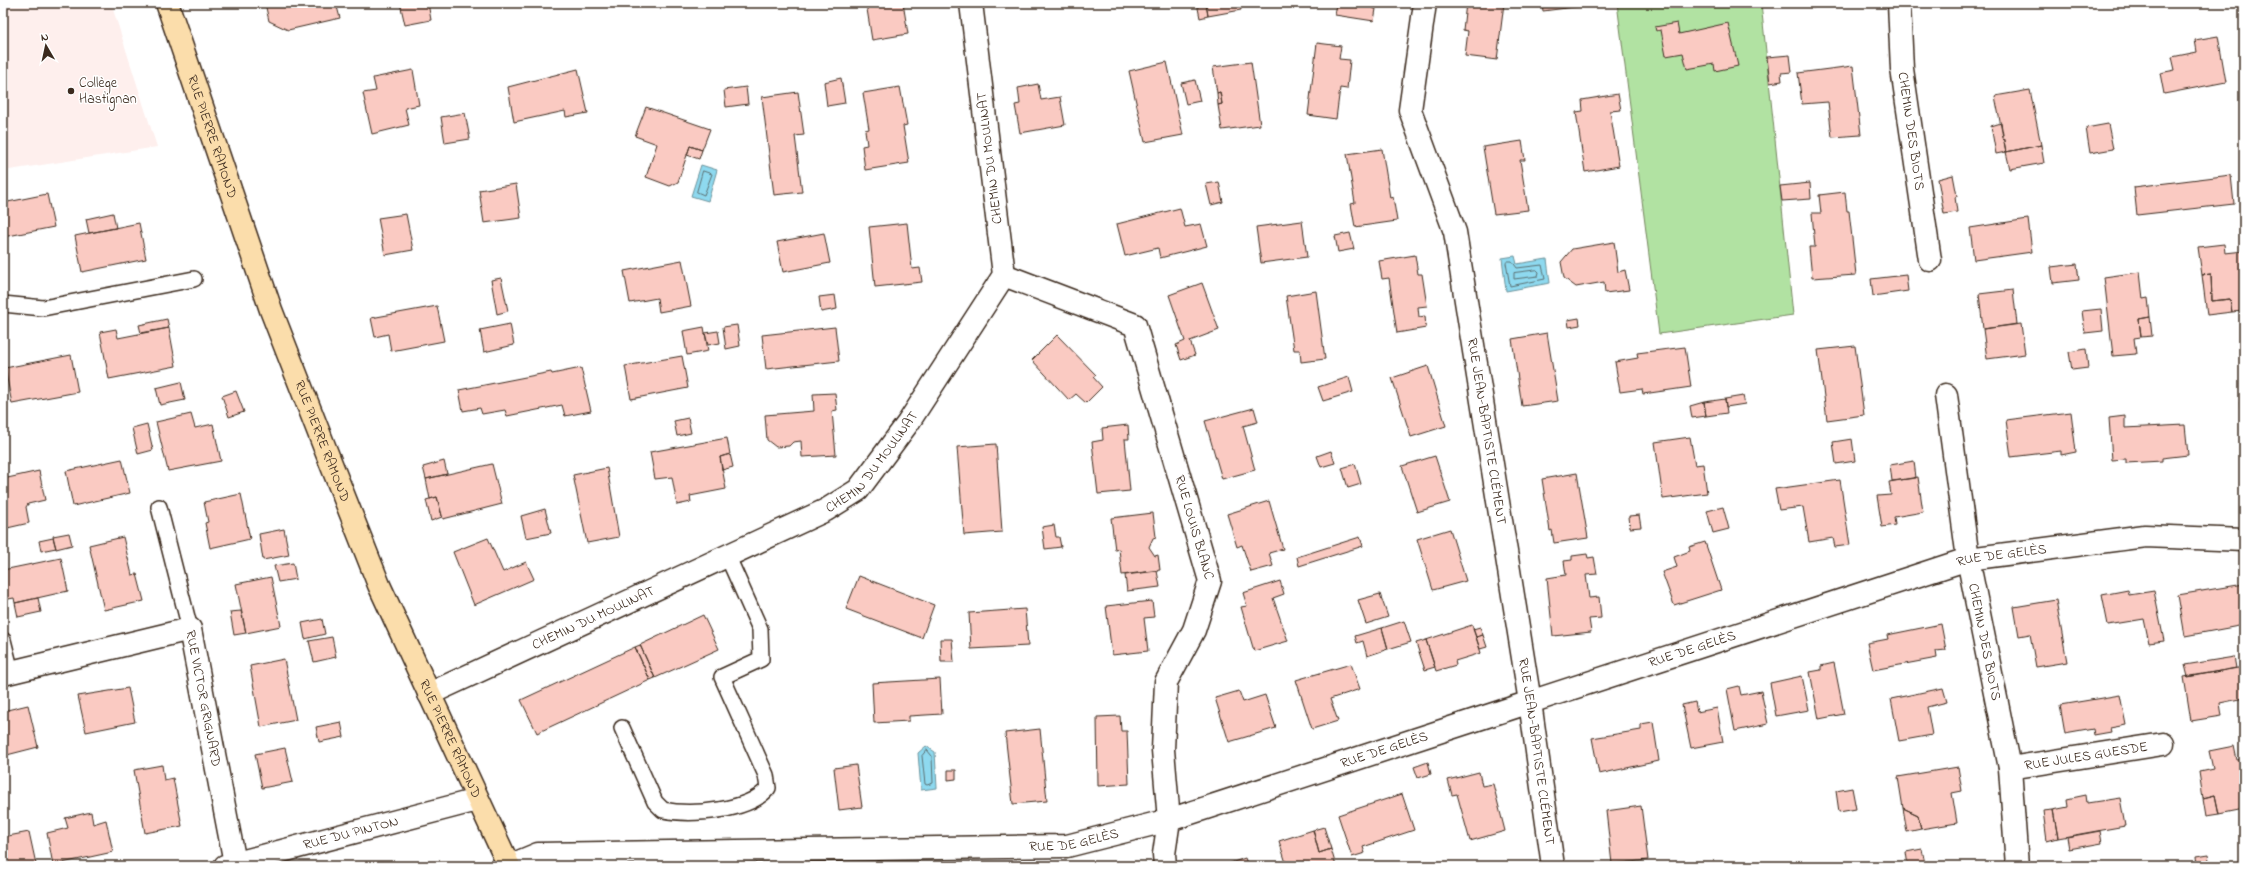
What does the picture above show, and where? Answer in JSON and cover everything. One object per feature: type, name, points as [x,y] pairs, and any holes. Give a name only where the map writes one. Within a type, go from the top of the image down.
[{"type":"main road","name":"RUE PIERRE RAMOND","points":[[167,3],[271,310],[379,585],[477,800],[509,866]]},
{"type":"street","name":"CHEMIN DU MOULINAT","points":[[429,694],[826,510],[858,490],[908,422],[1004,274],[971,3]]},
{"type":"street","name":"RUE JEAN-BAPTISTE CLÉMENT","points":[[1425,3],[1410,110],[1455,232],[1530,702],[1553,866]]},
{"type":"street","name":"CHEMIN DES BIOTS","points":[[1899,3],[1902,70],[1930,260]]},
{"type":"street","name":"RUE LOUIS BLANC","points":[[1004,274],[1135,325],[1210,581],[1194,630],[1166,682],[1163,750],[1169,820],[1164,854],[1166,866]]},
{"type":"street","name":"CHEMIN DES BIOTS","points":[[1946,395],[1968,559],[2010,768],[2017,866]]},
{"type":"street","name":"RUE DE GELÈS","points":[[509,866],[538,854],[1067,846],[1169,820],[1968,559],[2145,536],[2244,540]]},
{"type":"street","name":"RUE VICTOR GRIGNARD","points":[[7,673],[190,629],[230,865]]},
{"type":"street","name":"RUE JULES GUESDE","points":[[2010,768],[2163,744]]},
{"type":"street","name":"RUE DU PINTON","points":[[230,865],[477,800]]},
{"type":"lane","points":[[3,304],[43,308],[194,279]]},
{"type":"lane","points":[[159,507],[190,629]]},
{"type":"lane","points":[[622,728],[655,802],[663,810],[707,811],[749,803],[762,796],[768,788],[766,775],[722,677],[761,659],[760,629],[727,555]]},
{"type":"lane","points":[[3,640],[7,673]]},
{"type":"shaded area","name":"Collège Hastignan","points":[[3,3],[111,3],[157,147],[3,171]]},
{"type":"green space","points":[[1617,3],[1761,3],[1793,315],[1659,334]]},
{"type":"water","points":[[701,165],[717,170],[708,201],[691,196]]},
{"type":"water","points":[[1515,256],[1517,264],[1547,259],[1550,283],[1506,291],[1502,258]]},
{"type":"water","points":[[926,746],[935,752],[937,788],[921,790],[918,753]]},
{"type":"building","points":[[265,3],[336,3],[340,18],[288,30],[269,21]]},
{"type":"building","points":[[400,3],[428,3],[431,20],[405,25]]},
{"type":"building","points":[[866,3],[903,3],[908,34],[872,40]]},
{"type":"building","points":[[1197,3],[1206,3],[1208,16],[1200,18]]},
{"type":"building","points":[[1206,3],[1240,3],[1241,10],[1208,16]]},
{"type":"building","points":[[1337,3],[1372,3],[1372,8],[1376,9],[1374,21],[1335,15]]},
{"type":"building","points":[[1466,3],[1504,3],[1497,60],[1465,56],[1468,31],[1463,30]]},
{"type":"building","points":[[1542,3],[1598,3],[1598,4],[1543,11]]},
{"type":"building","points":[[1812,3],[1844,3],[1812,8]]},
{"type":"building","points":[[1677,23],[1679,34],[1728,23],[1738,66],[1715,71],[1714,64],[1687,69],[1683,53],[1666,56],[1661,30],[1656,31],[1655,27]]},
{"type":"building","points":[[2218,36],[2226,82],[2164,94],[2160,73],[2175,70],[2172,57],[2197,52],[2195,40]]},
{"type":"building","points":[[1317,43],[1341,46],[1339,59],[1350,60],[1347,89],[1340,88],[1336,119],[1308,115]]},
{"type":"building","points":[[1790,55],[1792,72],[1781,73],[1782,81],[1770,83],[1767,57]]},
{"type":"building","points":[[1167,62],[1183,135],[1145,142],[1129,71]]},
{"type":"building","points":[[1251,62],[1260,125],[1222,130],[1218,105],[1222,104],[1220,92],[1217,93],[1213,67]]},
{"type":"building","points":[[1853,66],[1861,135],[1832,137],[1828,102],[1802,104],[1798,73]]},
{"type":"building","points":[[578,69],[588,113],[566,117],[565,111],[514,122],[508,87]]},
{"type":"building","points":[[413,70],[419,105],[405,108],[409,125],[372,134],[363,93],[376,91],[373,78]]},
{"type":"building","points":[[841,78],[845,103],[827,106],[824,82]]},
{"type":"building","points":[[1195,80],[1200,101],[1186,104],[1181,83]]},
{"type":"building","points":[[1038,84],[1041,100],[1060,97],[1065,125],[1020,133],[1015,105],[1020,104],[1018,88]]},
{"type":"building","points":[[746,87],[748,104],[726,107],[724,90]]},
{"type":"building","points":[[900,87],[907,125],[903,126],[909,163],[865,170],[862,146],[867,145],[865,130],[869,129],[863,93]]},
{"type":"building","points":[[2030,90],[2041,145],[2006,152],[1995,96]]},
{"type":"building","points":[[798,92],[804,135],[795,136],[802,192],[774,195],[762,97]]},
{"type":"building","points":[[1220,92],[1222,104],[1218,105],[1217,93]]},
{"type":"building","points":[[1618,94],[1621,110],[1610,111],[1619,166],[1585,172],[1576,112],[1583,111],[1582,100]]},
{"type":"building","points":[[646,107],[710,129],[702,150],[690,146],[678,182],[670,186],[646,177],[657,144],[635,136]]},
{"type":"building","points":[[465,113],[470,139],[445,143],[441,117]]},
{"type":"building","points":[[2001,123],[2006,152],[1996,154],[1991,126]]},
{"type":"building","points":[[2108,124],[2113,149],[2090,153],[2086,128]]},
{"type":"building","points":[[1522,141],[1525,160],[1520,160],[1528,210],[1494,214],[1483,147]]},
{"type":"building","points":[[2041,145],[2044,163],[2010,169],[2006,152]]},
{"type":"building","points":[[690,146],[702,150],[699,159],[687,155]]},
{"type":"building","points":[[1382,149],[1390,198],[1393,197],[1397,221],[1355,227],[1351,204],[1355,203],[1347,154]]},
{"type":"building","points":[[1953,175],[1957,196],[1955,197],[1957,212],[1944,214],[1938,179]]},
{"type":"building","points":[[2231,175],[2234,204],[2137,215],[2134,187]]},
{"type":"building","points":[[1219,182],[1223,202],[1211,205],[1206,184]]},
{"type":"building","points":[[1810,183],[1811,199],[1782,201],[1780,186]]},
{"type":"building","points":[[516,184],[521,218],[484,223],[479,190]]},
{"type":"building","points":[[1845,192],[1847,211],[1849,211],[1856,275],[1812,278],[1809,247],[1815,247],[1812,213],[1821,213],[1819,195]]},
{"type":"building","points":[[47,194],[54,227],[3,237],[3,203]]},
{"type":"building","points":[[1180,208],[1185,227],[1201,224],[1207,246],[1160,258],[1158,248],[1125,256],[1117,224]]},
{"type":"building","points":[[113,213],[116,228],[89,233],[86,219]]},
{"type":"building","points":[[406,214],[413,250],[385,255],[378,218]]},
{"type":"building","points":[[2028,219],[2032,252],[1974,260],[1970,228]]},
{"type":"building","points":[[1302,221],[1307,257],[1261,263],[1256,227]]},
{"type":"building","points":[[139,223],[146,259],[82,272],[75,236]]},
{"type":"building","points":[[907,223],[912,269],[920,268],[922,282],[875,287],[869,227]]},
{"type":"building","points":[[824,233],[830,263],[783,272],[777,242]]},
{"type":"building","points":[[1350,233],[1354,249],[1338,252],[1335,236]]},
{"type":"building","points":[[1614,242],[1618,272],[1625,270],[1629,290],[1605,293],[1604,282],[1576,287],[1564,278],[1561,262],[1572,249]]},
{"type":"building","points":[[2224,244],[2225,253],[2244,251],[2244,311],[2232,312],[2230,299],[2212,301],[2211,274],[2202,275],[2198,247]]},
{"type":"building","points":[[1415,255],[1418,274],[1422,274],[1427,306],[1418,307],[1419,317],[1425,316],[1426,328],[1397,333],[1389,278],[1382,279],[1379,261]]},
{"type":"building","points":[[682,260],[691,306],[659,312],[657,298],[630,303],[624,271]]},
{"type":"building","points":[[2077,264],[2079,280],[2053,283],[2051,267]]},
{"type":"building","points":[[2140,272],[2143,299],[2148,298],[2150,317],[2139,319],[2141,337],[2134,338],[2136,354],[2113,356],[2104,277]]},
{"type":"building","points":[[2211,274],[2212,301],[2230,299],[2232,312],[2207,315],[2202,275]]},
{"type":"building","points":[[1906,275],[1908,291],[1873,296],[1871,279]]},
{"type":"building","points":[[501,278],[508,311],[497,314],[491,280]]},
{"type":"building","points":[[1202,283],[1219,330],[1190,341],[1195,355],[1181,360],[1176,345],[1185,341],[1169,295]]},
{"type":"building","points":[[2013,290],[2017,324],[1983,329],[1979,294]]},
{"type":"building","points":[[1316,291],[1325,359],[1301,362],[1300,350],[1294,350],[1286,296]]},
{"type":"building","points":[[835,295],[837,309],[821,312],[819,297]]},
{"type":"building","points":[[437,306],[444,341],[391,351],[388,334],[375,337],[371,318]]},
{"type":"building","points":[[2101,309],[2103,331],[2085,333],[2082,311]]},
{"type":"building","points":[[2150,317],[2152,336],[2141,337],[2139,319]]},
{"type":"building","points":[[1579,318],[1580,325],[1569,327],[1568,320]]},
{"type":"building","points":[[167,319],[169,328],[141,333],[139,325]]},
{"type":"building","points":[[510,324],[514,345],[484,352],[480,330]]},
{"type":"building","points":[[2021,324],[2025,354],[1987,359],[1983,329]]},
{"type":"building","points":[[737,325],[740,346],[726,349],[723,327]]},
{"type":"building","points":[[704,327],[708,351],[687,355],[683,331]]},
{"type":"building","points":[[835,327],[839,361],[766,369],[762,335]]},
{"type":"building","points":[[169,328],[176,366],[109,379],[100,332],[116,329],[118,338]]},
{"type":"building","points":[[718,331],[720,343],[708,345],[705,333]]},
{"type":"building","points":[[1547,333],[1558,401],[1522,406],[1512,339]]},
{"type":"building","points":[[1057,335],[1096,375],[1093,377],[1102,387],[1086,403],[1076,394],[1069,400],[1032,360]]},
{"type":"building","points":[[1855,346],[1864,415],[1827,420],[1818,350]]},
{"type":"building","points":[[1685,347],[1691,387],[1643,394],[1642,389],[1620,392],[1615,362],[1638,358],[1637,353]]},
{"type":"building","points":[[2086,349],[2088,368],[2072,370],[2069,352]]},
{"type":"building","points":[[71,355],[78,392],[12,404],[5,368]]},
{"type":"building","points":[[682,356],[688,388],[631,399],[625,366]]},
{"type":"building","points":[[1428,366],[1446,426],[1411,437],[1392,378]]},
{"type":"building","points":[[581,368],[591,411],[565,416],[562,405],[507,416],[505,410],[482,414],[480,408],[463,411],[459,390],[551,372],[552,374]]},
{"type":"building","points":[[1349,377],[1353,392],[1323,401],[1318,387]]},
{"type":"building","points":[[181,382],[185,400],[160,405],[156,388]]},
{"type":"building","points":[[236,391],[244,412],[229,417],[222,396]]},
{"type":"building","points":[[835,393],[837,410],[832,411],[836,455],[802,457],[801,441],[793,442],[789,446],[776,447],[767,440],[765,415],[814,411],[813,394]]},
{"type":"building","points":[[1743,396],[1745,404],[1726,407],[1725,399]]},
{"type":"building","points":[[1725,399],[1727,413],[1706,416],[1704,402]]},
{"type":"building","points":[[1704,402],[1706,416],[1692,418],[1690,406]]},
{"type":"building","points":[[2240,402],[2244,402],[2243,441]]},
{"type":"building","points":[[1254,408],[1258,422],[1243,426],[1255,470],[1222,479],[1205,421]]},
{"type":"building","points":[[2071,412],[2076,452],[2061,455],[2061,451],[2011,457],[2006,420]]},
{"type":"building","points":[[191,414],[195,428],[213,424],[221,461],[168,471],[156,422]]},
{"type":"building","points":[[2125,416],[2125,428],[2185,425],[2188,455],[2162,458],[2162,461],[2126,463],[2126,459],[2112,460],[2109,418]]},
{"type":"building","points":[[688,418],[691,433],[677,436],[674,421]]},
{"type":"building","points":[[147,424],[153,450],[138,454],[132,428]]},
{"type":"building","points":[[1128,425],[1129,439],[1125,439],[1130,491],[1098,494],[1092,442],[1103,440],[1102,428]]},
{"type":"building","points":[[1690,437],[1695,465],[1703,464],[1707,493],[1663,499],[1655,442]]},
{"type":"building","points":[[727,438],[730,454],[720,457],[726,489],[690,496],[691,502],[677,505],[672,477],[655,479],[650,452]]},
{"type":"building","points":[[1852,439],[1855,461],[1836,464],[1833,442]]},
{"type":"building","points":[[996,444],[1002,532],[964,535],[957,447]]},
{"type":"building","points":[[1331,451],[1335,463],[1321,467],[1317,456]]},
{"type":"building","points":[[730,454],[733,467],[722,470],[720,457]]},
{"type":"building","points":[[1435,456],[1450,502],[1417,512],[1402,466]]},
{"type":"building","points":[[122,459],[130,493],[73,506],[66,471]]},
{"type":"building","points":[[444,461],[447,474],[426,479],[423,467]]},
{"type":"building","points":[[1914,461],[1916,478],[1892,481],[1890,465]]},
{"type":"building","points":[[492,464],[502,504],[443,519],[437,497],[430,499],[426,479]]},
{"type":"building","points":[[1355,464],[1361,484],[1348,488],[1342,468]]},
{"type":"building","points":[[607,468],[619,537],[587,543],[573,475]]},
{"type":"building","points":[[39,471],[45,500],[28,504],[26,507],[29,523],[3,529],[3,479]]},
{"type":"building","points":[[1577,473],[1588,538],[1554,543],[1552,530],[1550,531],[1542,479]]},
{"type":"building","points":[[1918,477],[1923,512],[1894,517],[1895,525],[1882,527],[1877,496],[1891,495],[1889,482]]},
{"type":"building","points":[[1840,480],[1850,545],[1835,547],[1833,538],[1809,542],[1803,507],[1779,510],[1775,489]]},
{"type":"building","points":[[241,494],[250,539],[210,548],[205,523],[208,522],[204,502]]},
{"type":"building","points":[[437,497],[442,517],[431,521],[426,500]]},
{"type":"building","points":[[1269,501],[1283,549],[1269,553],[1273,566],[1251,572],[1242,545],[1237,547],[1227,514]]},
{"type":"building","points":[[1723,507],[1729,529],[1713,533],[1707,511]]},
{"type":"building","points":[[545,509],[551,533],[526,538],[521,516]]},
{"type":"building","points":[[1153,513],[1156,537],[1153,538],[1149,547],[1155,556],[1158,555],[1160,570],[1122,575],[1119,549],[1115,550],[1111,518]]},
{"type":"building","points":[[1639,515],[1641,527],[1630,528],[1629,516]]},
{"type":"building","points":[[1054,525],[1056,537],[1059,537],[1061,547],[1045,549],[1042,527]]},
{"type":"building","points":[[284,529],[289,555],[263,560],[259,534]]},
{"type":"building","points":[[1450,529],[1466,581],[1433,590],[1417,539]]},
{"type":"building","points":[[69,533],[72,545],[56,549],[53,536]]},
{"type":"building","points":[[123,537],[132,575],[137,574],[144,601],[104,610],[89,545]]},
{"type":"building","points":[[1360,537],[1363,546],[1299,566],[1297,557]]},
{"type":"building","points":[[53,538],[56,548],[41,551],[39,541]]},
{"type":"building","points":[[488,538],[503,572],[526,562],[534,579],[474,605],[453,552]]},
{"type":"building","points":[[1705,542],[1721,590],[1674,605],[1662,572],[1677,567],[1674,557],[1690,551],[1689,547]]},
{"type":"building","points":[[1587,554],[1588,558],[1594,557],[1597,574],[1586,575],[1589,598],[1599,597],[1601,618],[1589,619],[1591,632],[1553,636],[1547,578],[1566,575],[1564,561],[1572,560],[1572,556]]},
{"type":"building","points":[[61,558],[68,591],[15,603],[14,598],[3,600],[3,570]]},
{"type":"building","points":[[293,563],[296,579],[278,582],[274,566]]},
{"type":"building","points":[[1157,571],[1160,587],[1127,591],[1125,575]]},
{"type":"building","points":[[859,576],[934,605],[922,638],[846,609]]},
{"type":"building","points":[[271,577],[281,626],[246,633],[236,584]]},
{"type":"building","points":[[1280,581],[1284,594],[1273,598],[1288,641],[1254,651],[1241,607],[1247,606],[1243,593]]},
{"type":"building","points":[[2244,584],[2244,625],[2185,636],[2178,595]]},
{"type":"building","points":[[2128,590],[2129,595],[2154,591],[2164,641],[2149,643],[2144,619],[2108,625],[2102,595]]},
{"type":"building","points":[[1380,594],[1388,617],[1366,624],[1358,600]]},
{"type":"building","points":[[38,598],[41,612],[18,617],[15,603]]},
{"type":"building","points":[[2056,600],[2067,662],[2036,667],[2030,634],[2019,636],[2014,607]]},
{"type":"building","points":[[1152,601],[1154,617],[1144,618],[1148,651],[1112,655],[1106,606]]},
{"type":"building","points":[[1025,609],[1028,646],[971,649],[969,613]]},
{"type":"building","points":[[241,611],[246,633],[234,635],[230,612]]},
{"type":"building","points":[[703,615],[719,649],[655,678],[640,645]]},
{"type":"building","points":[[322,619],[325,634],[305,639],[302,623]]},
{"type":"building","points":[[1404,621],[1411,642],[1388,649],[1382,628]]},
{"type":"building","points":[[1941,624],[1946,650],[1936,651],[1937,658],[1873,670],[1867,643],[1888,639],[1887,635]]},
{"type":"building","points":[[1472,625],[1481,653],[1455,661],[1456,665],[1436,671],[1426,640]]},
{"type":"building","points":[[1480,627],[1483,635],[1476,637],[1473,629]]},
{"type":"building","points":[[1382,628],[1388,649],[1367,656],[1363,641],[1357,643],[1355,636]]},
{"type":"building","points":[[1483,635],[1487,647],[1480,649],[1476,637]]},
{"type":"building","points":[[332,637],[336,657],[314,662],[309,641]]},
{"type":"building","points":[[940,639],[952,639],[954,662],[941,662]]},
{"type":"building","points":[[1426,640],[1435,667],[1425,670],[1416,643]]},
{"type":"building","points":[[640,645],[655,678],[650,680],[635,647]]},
{"type":"building","points":[[635,647],[650,680],[537,733],[521,700]]},
{"type":"building","points":[[2234,657],[2236,668],[2188,677],[2185,665]]},
{"type":"building","points":[[284,659],[296,720],[261,727],[250,666]]},
{"type":"building","points":[[1834,663],[1844,714],[1819,719],[1810,672],[1821,670],[1821,666]]},
{"type":"building","points":[[1351,664],[1360,689],[1330,699],[1338,721],[1312,729],[1296,680]]},
{"type":"building","points":[[2244,667],[2244,698],[2220,703],[2222,716],[2191,721],[2184,677]]},
{"type":"building","points":[[1802,676],[1809,710],[1776,716],[1770,683]]},
{"type":"building","points":[[940,679],[942,714],[909,716],[909,721],[874,723],[872,683]]},
{"type":"building","points":[[1739,686],[1741,695],[1761,691],[1768,724],[1735,731],[1727,689]]},
{"type":"building","points":[[128,688],[135,722],[86,732],[78,696]]},
{"type":"building","points":[[1943,688],[1947,702],[1927,707],[1932,735],[1899,741],[1891,699]]},
{"type":"building","points":[[1239,691],[1243,702],[1265,695],[1276,728],[1229,742],[1215,698]]},
{"type":"building","points":[[2120,695],[2126,725],[2110,728],[2111,732],[2094,735],[2093,729],[2065,734],[2060,705]]},
{"type":"building","points":[[1695,702],[1697,712],[1717,708],[1723,742],[1691,748],[1682,705]]},
{"type":"building","points":[[28,705],[38,747],[3,756],[3,711]]},
{"type":"building","points":[[1120,716],[1121,731],[1127,731],[1129,784],[1098,786],[1097,717]]},
{"type":"building","points":[[341,722],[344,737],[319,742],[316,727]]},
{"type":"building","points":[[1653,722],[1659,761],[1599,774],[1592,738],[1641,730],[1641,724]]},
{"type":"building","points":[[1040,729],[1047,801],[1013,804],[1005,733]]},
{"type":"building","points":[[2234,746],[2237,760],[2244,759],[2244,809],[2219,814],[2215,795],[2203,798],[2199,772],[2213,769],[2209,751]]},
{"type":"building","points":[[285,748],[293,782],[262,788],[255,754]]},
{"type":"building","points":[[1428,762],[1431,774],[1418,778],[1414,767]]},
{"type":"building","points":[[162,765],[164,780],[173,778],[182,826],[145,833],[134,770]]},
{"type":"building","points":[[856,765],[862,807],[839,810],[834,768]]},
{"type":"building","points":[[1958,767],[1962,791],[1952,793],[1957,823],[1921,829],[1918,815],[1903,808],[1898,777]]},
{"type":"building","points":[[948,770],[956,770],[956,779],[948,780]]},
{"type":"building","points":[[1479,772],[1482,786],[1493,784],[1505,831],[1470,841],[1457,794],[1452,795],[1448,780]]},
{"type":"building","points":[[1852,788],[1856,809],[1839,812],[1836,791]]},
{"type":"building","points":[[1402,794],[1414,830],[1363,847],[1365,853],[1352,857],[1338,815]]},
{"type":"building","points":[[2086,795],[2087,803],[2120,798],[2125,826],[2058,838],[2053,810],[2068,807],[2067,799]]},
{"type":"building","points":[[2215,795],[2219,814],[2206,816],[2203,798]]},
{"type":"building","points":[[1641,806],[1648,860],[1612,864],[1606,811]]},
{"type":"building","points":[[1903,808],[1918,815],[1921,829],[1907,832]]},
{"type":"building","points":[[2053,810],[2058,838],[2047,841],[2043,811]]},
{"type":"building","points":[[91,812],[93,824],[106,820],[113,852],[53,865],[47,833],[68,828],[65,818]]},
{"type":"building","points":[[1324,827],[1331,849],[1319,853],[1313,830]]},
{"type":"building","points":[[1313,830],[1319,853],[1331,849],[1336,866],[1287,866],[1279,841]]},
{"type":"building","points":[[2100,831],[2102,843],[2069,849],[2067,837]]},
{"type":"building","points":[[29,832],[36,864],[3,866],[3,837]]},
{"type":"building","points":[[1922,849],[1925,864],[1908,866],[1906,852]]},
{"type":"building","points":[[2209,854],[2211,866],[2197,866],[2196,856]]},
{"type":"building","points":[[1245,858],[1248,866],[1222,866]]},
{"type":"building","points":[[1842,861],[1842,866],[1834,866],[1833,862]]},
{"type":"building","points":[[1833,862],[1834,866],[1822,866],[1822,864]]},
{"type":"place","name":"Collège Hastignan","points":[[71,91]]}]
